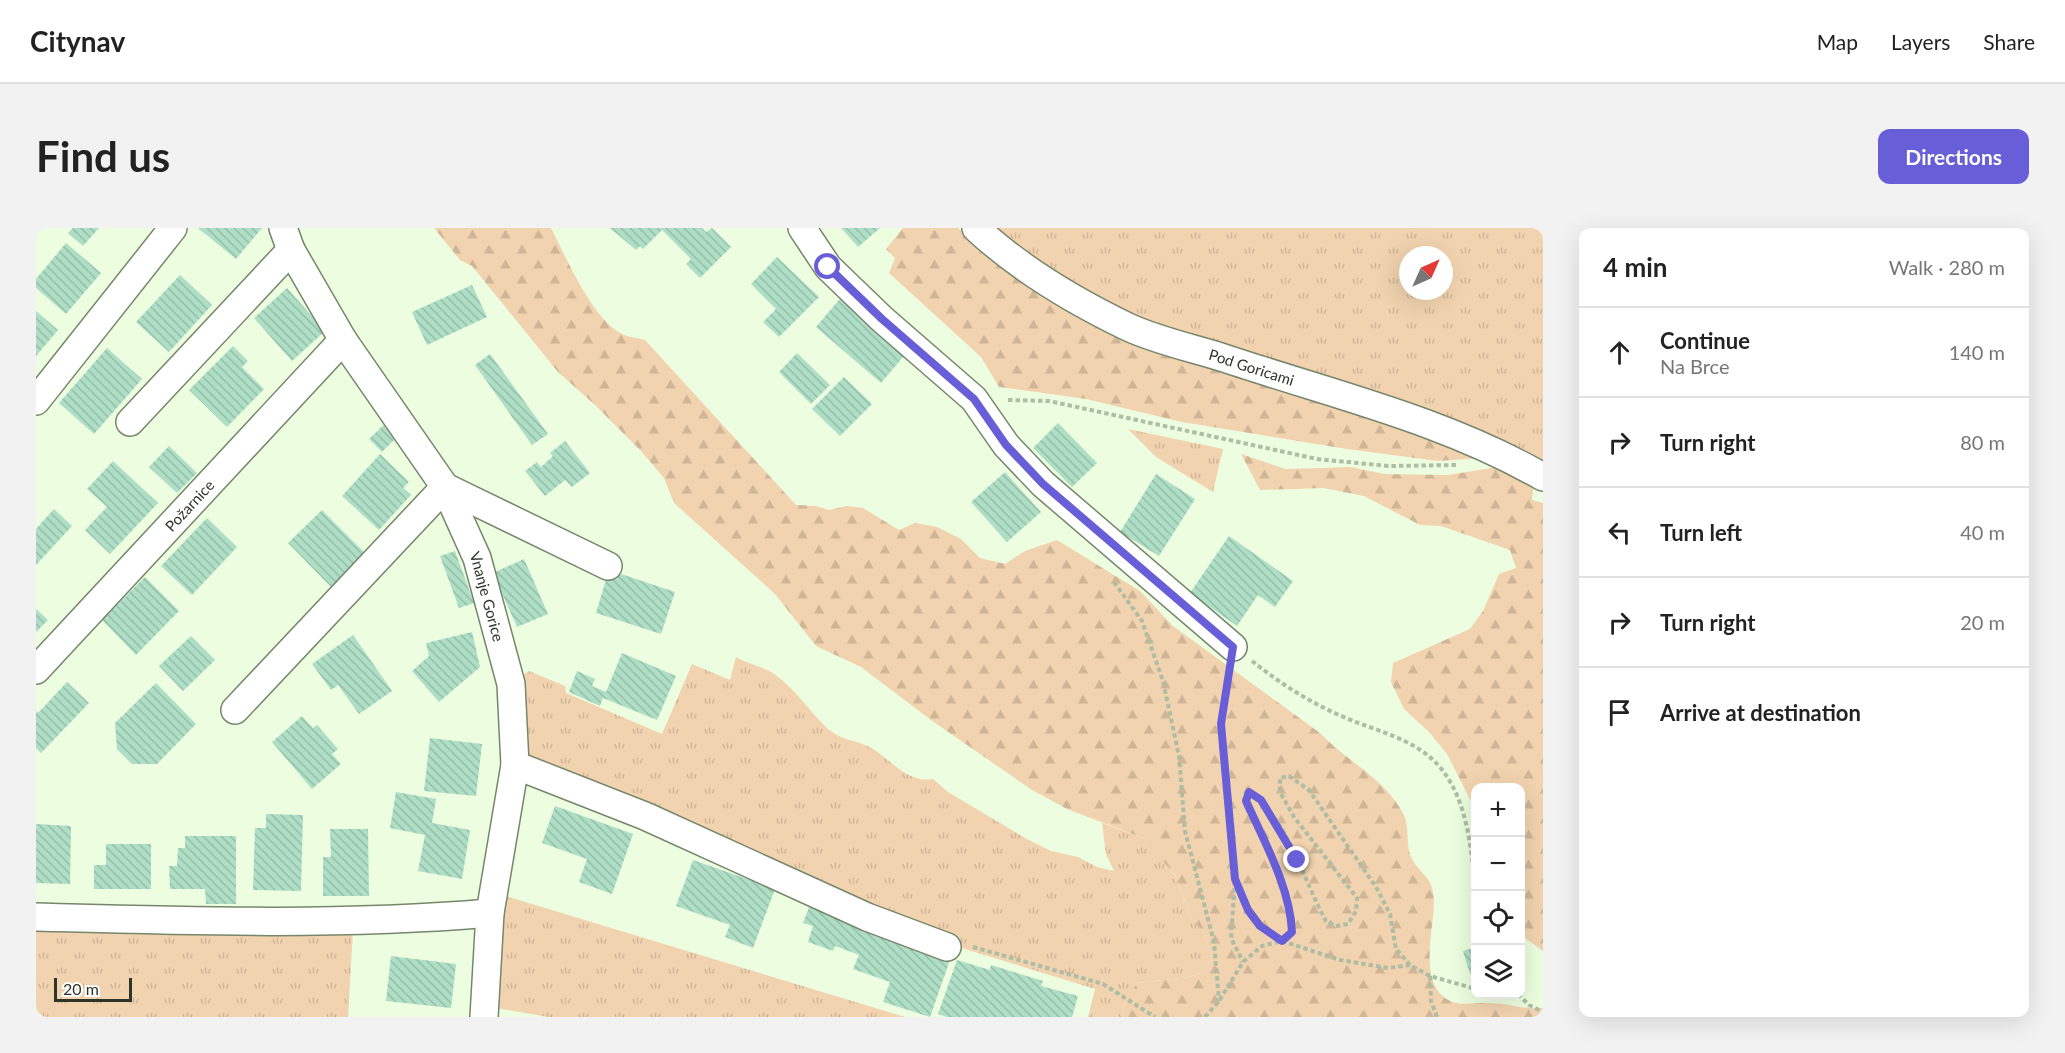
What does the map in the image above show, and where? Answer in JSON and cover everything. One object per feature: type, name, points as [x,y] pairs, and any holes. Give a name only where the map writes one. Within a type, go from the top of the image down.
[{"type":"street","points":[[36,401],[173,228]]},
{"type":"street","points":[[802,228],[828,267],[882,319],[974,399],[1006,445],[1043,484],[1233,647]]},
{"type":"street","name":"Pod Goricami","points":[[976,228],[998,248],[1045,281],[1130,328],[1384,408],[1505,455],[1543,477]]},
{"type":"street","points":[[130,422],[287,239]]},
{"type":"street","name":"Vnanje Gorice","points":[[287,239],[343,340],[445,487],[477,558],[511,684],[515,765],[490,913],[484,1017]]},
{"type":"street","name":"Požarnice","points":[[36,670],[343,340]]},
{"type":"street","points":[[236,710],[445,487],[608,566]]},
{"type":"street","points":[[515,765],[645,816],[867,917],[947,947]]},
{"type":"street","points":[[36,918],[225,922],[430,918],[490,913]]},
{"type":"path","points":[[974,399],[1049,401],[1317,459],[1388,466],[1449,467],[1460,465]]},
{"type":"path","points":[[1109,575],[1142,621],[1163,681],[1179,756],[1185,831],[1214,942],[1219,1000]]},
{"type":"path","points":[[1243,962],[1232,938],[1235,879],[1221,724],[1233,647],[1291,689],[1346,718],[1413,745],[1440,767],[1465,818],[1471,841]]},
{"type":"path","points":[[1205,1017],[1219,1000],[1243,962],[1262,946],[1282,941],[1292,932],[1291,918],[1270,854],[1246,801],[1249,792],[1261,800],[1276,822],[1326,921],[1336,926],[1348,924],[1356,911],[1357,898],[1294,817],[1280,792],[1280,778],[1289,776],[1310,790],[1349,851],[1376,887],[1390,914],[1396,950],[1410,965],[1430,976],[1471,988]]},
{"type":"path","points":[[1235,879],[1248,910],[1260,926],[1282,941],[1340,960],[1388,968],[1410,965]]},
{"type":"path","points":[[947,947],[979,947],[1103,984],[1155,1017]]},
{"type":"path","points":[[1430,976],[1431,1001],[1437,1017]]},
{"type":"path","points":[[1523,999],[1528,1005],[1543,1012]]},
{"type":"green space","points":[[434,228],[551,228],[590,302],[600,315],[622,334],[645,340],[796,505],[816,506],[829,510],[847,506],[863,508],[899,530],[915,523],[937,527],[961,539],[980,558],[1005,564],[1025,551],[1057,540],[1140,591],[1173,626],[1320,733],[1376,781],[1396,802],[1406,820],[1412,859],[1432,886],[1434,902],[1430,942],[1431,972],[1434,984],[1442,995],[1457,1003],[1496,1003],[1543,1008],[1543,1017],[1122,1017],[1126,997],[1138,983],[1189,977],[1206,971],[1212,957],[1204,933],[1191,918],[1176,876],[1143,838],[1067,809],[1032,790],[931,720],[861,667],[816,646],[775,594],[674,503],[664,478],[640,450],[558,372],[472,266],[460,260]]},
{"type":"green space","points":[[903,228],[958,228],[994,259],[1319,399],[1484,458],[1438,461],[1347,449],[1182,422],[1086,399],[999,387],[981,357],[889,273],[895,258],[886,249]]},
{"type":"green space","points":[[994,228],[1543,228],[1543,464],[1498,439],[1474,429],[1315,379],[1128,315],[1053,275]]},
{"type":"green space","points":[[1128,429],[1223,449],[1213,492],[1156,457]]},
{"type":"green space","points":[[1241,454],[1286,469],[1351,467],[1384,474],[1448,475],[1504,466],[1534,483],[1532,500],[1543,503],[1543,951],[1525,938],[1525,783],[1471,783],[1471,801],[1447,754],[1430,733],[1404,709],[1391,682],[1393,663],[1470,629],[1483,611],[1499,574],[1516,568],[1510,550],[1441,526],[1420,525],[1364,496],[1323,488],[1260,490]]},
{"type":"green space","points":[[736,657],[777,676],[833,733],[873,749],[913,777],[933,779],[948,792],[1051,851],[1078,857],[1097,867],[1114,871],[1106,854],[1102,823],[1143,838],[1160,855],[1176,877],[1191,918],[1204,933],[1212,957],[1206,971],[1189,977],[1138,983],[1126,997],[1122,1017],[1088,1017],[1095,989],[955,946],[522,755],[522,676],[529,671],[565,686],[566,693],[662,734],[692,664],[730,680]]},
{"type":"green space","points":[[499,894],[905,1017],[548,1017],[490,1007]]},
{"type":"green space","points":[[36,924],[353,930],[348,1017],[36,1017]]},
{"type":"building","points":[[73,228],[99,228],[83,246],[68,233]]},
{"type":"building","points":[[198,228],[262,228],[236,259]]},
{"type":"building","points":[[610,228],[702,228],[706,232],[712,228],[731,247],[700,278],[686,264],[691,259],[662,230],[643,249],[640,246],[636,250]]},
{"type":"building","points":[[841,228],[880,228],[858,247]]},
{"type":"building","points":[[66,243],[101,273],[66,314],[36,288],[36,279]]},
{"type":"building","points":[[777,257],[819,297],[779,337],[763,322],[776,309],[751,284]]},
{"type":"building","points":[[180,275],[212,305],[169,352],[136,322]]},
{"type":"building","points":[[472,285],[487,317],[427,345],[412,312]]},
{"type":"building","points":[[287,288],[325,331],[292,361],[254,318]]},
{"type":"building","points":[[844,294],[909,350],[881,383],[816,327]]},
{"type":"building","points":[[36,311],[58,330],[36,356]]},
{"type":"building","points":[[233,346],[248,361],[242,367],[264,389],[227,427],[189,390]]},
{"type":"building","points":[[107,348],[142,379],[94,434],[59,403]]},
{"type":"building","points":[[797,353],[830,385],[811,404],[779,372]]},
{"type":"building","points":[[490,354],[548,434],[532,445],[475,365]]},
{"type":"building","points":[[844,377],[872,404],[840,436],[812,409]]},
{"type":"building","points":[[389,420],[401,433],[382,452],[369,439]]},
{"type":"building","points":[[1058,423],[1097,463],[1072,487],[1033,448]]},
{"type":"building","points":[[565,441],[590,473],[572,487],[565,480],[545,496],[525,471],[537,462],[541,467],[553,456],[550,453]]},
{"type":"building","points":[[169,446],[197,473],[177,493],[149,467]]},
{"type":"building","points":[[380,454],[409,482],[403,488],[411,495],[379,530],[342,496]]},
{"type":"building","points":[[113,461],[158,503],[110,554],[85,530],[107,507],[87,489]]},
{"type":"building","points":[[1005,472],[1041,512],[1007,542],[971,502]]},
{"type":"building","points":[[1156,474],[1195,499],[1159,556],[1120,532]]},
{"type":"building","points":[[54,509],[72,526],[36,565],[36,529]]},
{"type":"building","points":[[322,510],[368,556],[334,590],[288,543]]},
{"type":"building","points":[[207,518],[237,547],[192,595],[161,566]]},
{"type":"building","points":[[1229,536],[1293,581],[1275,607],[1258,595],[1237,626],[1190,593]]},
{"type":"building","points":[[455,551],[474,603],[459,608],[440,556]]},
{"type":"building","points":[[524,559],[548,614],[517,627],[493,573]]},
{"type":"building","points":[[609,570],[675,592],[661,634],[596,613]]},
{"type":"building","points":[[145,577],[179,611],[136,655],[102,620]]},
{"type":"building","points":[[36,609],[48,620],[36,632]]},
{"type":"building","points":[[472,632],[480,667],[439,702],[412,671],[429,656],[426,643]]},
{"type":"building","points":[[353,635],[392,691],[359,714],[338,685],[331,690],[312,664]]},
{"type":"building","points":[[191,636],[215,660],[183,691],[159,666]]},
{"type":"building","points":[[622,653],[676,676],[657,720],[603,698],[600,706],[569,692],[577,671],[595,679],[592,686],[606,692]]},
{"type":"building","points":[[67,682],[89,703],[41,753],[36,748],[36,711],[38,713]]},
{"type":"building","points":[[156,683],[196,724],[157,764],[132,764],[117,749],[115,723]]},
{"type":"building","points":[[302,716],[313,728],[317,725],[338,749],[332,754],[341,764],[312,789],[272,742]]},
{"type":"building","points":[[430,738],[482,744],[476,796],[424,791]]},
{"type":"building","points":[[396,792],[436,799],[432,823],[470,830],[462,879],[418,871],[425,835],[390,828]]},
{"type":"building","points":[[555,806],[633,834],[612,894],[579,882],[587,859],[542,843]]},
{"type":"building","points":[[266,814],[303,815],[301,891],[253,890],[255,828],[266,828]]},
{"type":"building","points":[[36,824],[71,826],[70,884],[36,883]]},
{"type":"building","points":[[330,829],[368,829],[369,896],[323,896],[323,857],[331,857]]},
{"type":"building","points":[[185,836],[236,836],[236,904],[206,904],[205,889],[170,889],[169,866],[177,866],[178,848],[185,848]]},
{"type":"building","points":[[106,844],[151,844],[151,889],[94,889],[94,865],[106,865]]},
{"type":"building","points":[[693,860],[775,889],[753,948],[725,937],[730,925],[676,906]]},
{"type":"building","points":[[811,902],[840,913],[837,920],[950,960],[930,1017],[883,1002],[890,982],[853,969],[859,955],[835,946],[833,951],[808,942],[813,926],[803,923]]},
{"type":"building","points":[[1471,949],[1470,974],[1463,951]]},
{"type":"building","points":[[391,956],[456,964],[451,1008],[386,1001]]},
{"type":"building","points":[[957,960],[990,970],[991,965],[1043,981],[1041,986],[1078,996],[1072,1017],[947,1017],[938,1014]]},
{"type":"route","points":[[828,267],[882,319],[974,399],[1006,445],[1043,484],[1233,647],[1221,724],[1225,789],[1235,879],[1248,910],[1260,926],[1282,941],[1292,932],[1291,918],[1270,854],[1246,801],[1249,792],[1261,800],[1297,860]]}]
